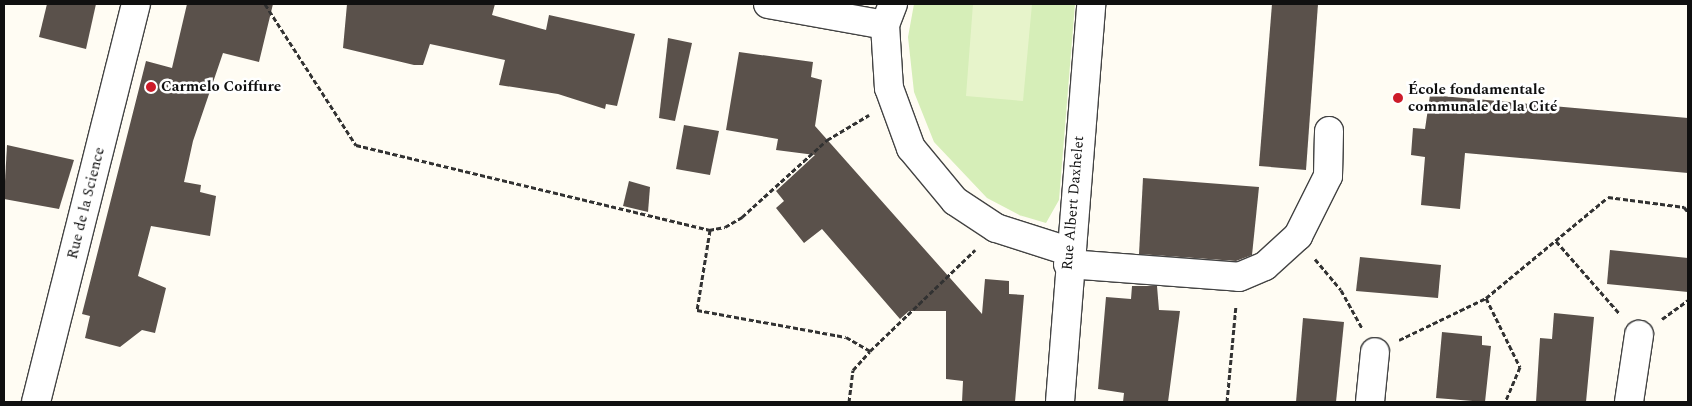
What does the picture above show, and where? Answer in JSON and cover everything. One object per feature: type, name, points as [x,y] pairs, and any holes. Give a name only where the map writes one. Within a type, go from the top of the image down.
[{"type":"street","name":"Rue de la Science","points":[[36,402],[136,4]]},
{"type":"street","points":[[768,4],[889,15],[893,100],[911,148],[955,201],[996,228],[1068,257],[1239,277],[1266,266],[1298,236],[1328,176],[1330,131]]},
{"type":"street","name":"Rue Albert Daxhelet","points":[[1060,402],[1068,257],[1091,4]]},
{"type":"street","points":[[1629,402],[1640,335]]},
{"type":"street","points":[[1370,402],[1376,352]]},
{"type":"path","points":[[265,4],[356,144],[710,229],[725,227],[742,217],[827,140],[893,100]]},
{"type":"path","points":[[1308,251],[1341,290],[1376,352],[1486,298],[1608,197],[1684,207],[1688,212]]},
{"type":"path","points":[[849,402],[853,370],[870,351],[996,228]]},
{"type":"path","points":[[710,229],[697,310],[846,337],[870,351]]},
{"type":"path","points":[[1556,241],[1640,335]]},
{"type":"path","points":[[1227,402],[1239,277]]},
{"type":"path","points":[[1486,298],[1520,367],[1505,402]]},
{"type":"green space","points":[[914,4],[1075,4],[1059,200],[1046,223],[1020,215],[987,198],[934,142],[914,92],[908,37]]},
{"type":"green space","points":[[973,4],[1032,4],[1023,101],[966,96]]},
{"type":"building","points":[[47,4],[96,4],[86,49],[39,37]]},
{"type":"building","points":[[187,4],[273,4],[259,62],[223,53],[193,141],[184,182],[201,185],[200,192],[216,196],[210,236],[151,226],[138,276],[166,288],[155,333],[142,330],[120,347],[85,338],[90,316],[82,314],[146,61],[172,68]]},
{"type":"building","points":[[347,4],[495,4],[492,15],[546,30],[549,15],[635,34],[617,106],[606,104],[605,109],[558,94],[499,85],[505,60],[430,44],[423,65],[414,65],[343,48]]},
{"type":"building","points":[[1272,4],[1318,4],[1306,170],[1259,166]]},
{"type":"building","points":[[668,38],[692,43],[675,121],[659,118]]},
{"type":"building","points":[[739,52],[813,62],[811,77],[822,80],[815,126],[982,314],[985,279],[1009,281],[1009,294],[1024,295],[1015,402],[962,402],[963,381],[946,379],[946,311],[909,311],[900,319],[822,229],[804,243],[776,208],[784,201],[776,191],[815,155],[776,150],[778,139],[726,130]]},
{"type":"building","points":[[1430,95],[1688,118],[1688,173],[1465,153],[1460,209],[1421,205],[1425,157],[1411,155],[1413,128],[1425,129]]},
{"type":"building","points":[[684,125],[719,131],[710,175],[676,169]]},
{"type":"building","points":[[7,145],[74,160],[59,209],[4,199]]},
{"type":"building","points":[[1143,178],[1259,187],[1252,255],[1236,261],[1139,254]]},
{"type":"building","points":[[629,181],[650,187],[648,212],[623,206]]},
{"type":"building","points":[[1610,250],[1688,258],[1688,292],[1607,284]]},
{"type":"building","points":[[1360,257],[1441,265],[1438,298],[1356,291]]},
{"type":"building","points":[[1132,286],[1157,286],[1159,310],[1180,311],[1168,402],[1123,402],[1124,393],[1098,389],[1106,297],[1131,299]]},
{"type":"building","points":[[1554,313],[1594,317],[1586,402],[1536,402],[1540,338],[1552,339]]},
{"type":"building","points":[[1303,318],[1344,322],[1336,402],[1296,402]]},
{"type":"building","points":[[1442,332],[1482,336],[1482,345],[1491,346],[1485,402],[1436,398]]},
{"type":"place","name":"Carmelo Coiffure","points":[[151,87]]},
{"type":"place","name":"École fondamentale communale de la Cité","points":[[1398,98]]}]
